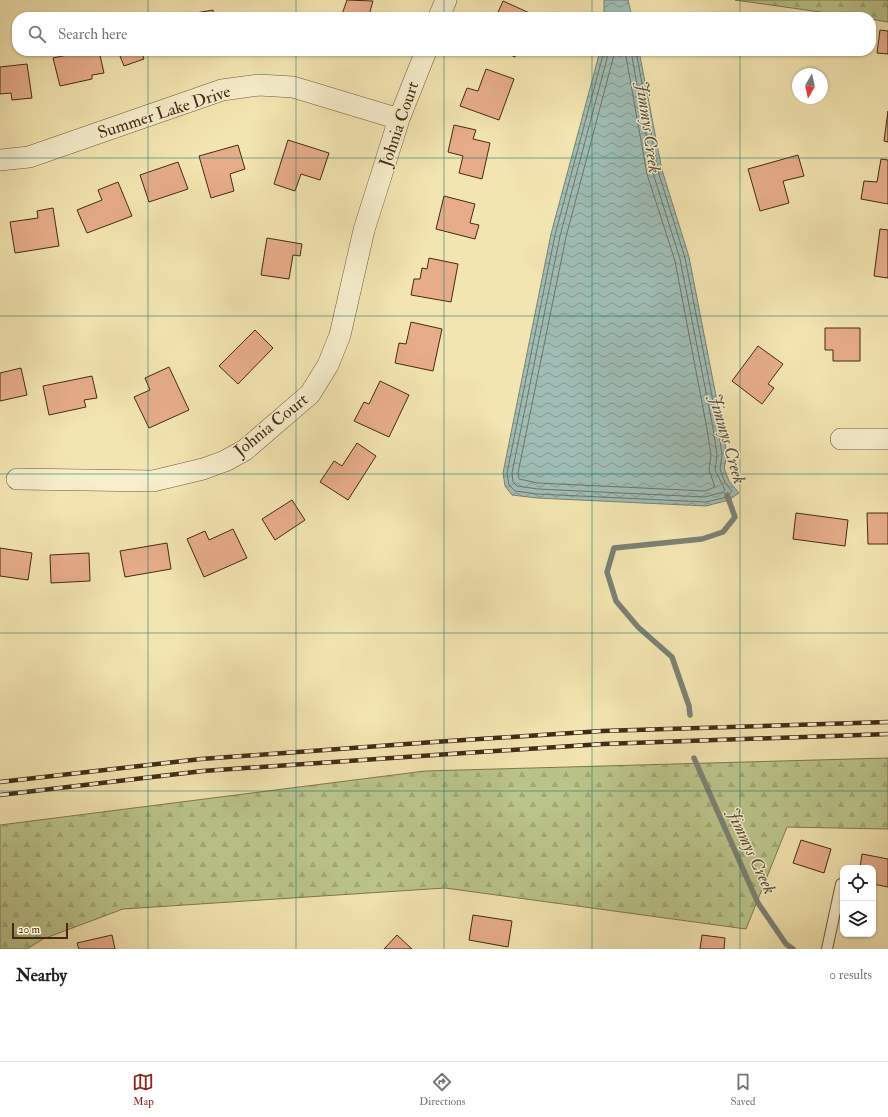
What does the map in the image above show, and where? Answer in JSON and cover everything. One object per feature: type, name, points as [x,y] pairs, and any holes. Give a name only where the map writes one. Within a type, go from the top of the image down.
[{"type":"street","points":[[441,12],[446,0]]},
{"type":"street","name":"Johnia Court","points":[[17,479],[154,481],[203,469],[225,461],[245,450],[310,394],[328,365],[340,335],[364,230],[399,119],[424,56]]},
{"type":"street","name":"Summer Lake Drive","points":[[0,160],[29,157],[222,90],[259,85],[293,87],[399,119]]},
{"type":"street","points":[[841,439],[888,439]]},
{"type":"lane","points":[[827,949],[840,889]]},
{"type":"green space","points":[[735,0],[888,0],[888,22],[876,20],[876,12],[820,12]]},
{"type":"green space","points":[[888,758],[888,829],[787,827],[746,929],[445,888],[123,909],[43,939],[27,949],[0,949],[0,825],[425,771]]},
{"type":"water","points":[[604,0],[628,0],[631,12],[604,12]]},
{"type":"water","points":[[599,56],[640,56],[662,170],[689,257],[727,456],[724,468],[729,481],[739,493],[729,500],[706,506],[537,498],[512,495],[505,486],[503,473],[551,234]]},
{"type":"building","points":[[347,0],[373,1],[370,12],[343,12]]},
{"type":"building","points":[[503,1],[527,12],[498,12]]},
{"type":"building","points":[[213,10],[213,12],[201,12]]},
{"type":"building","points":[[880,30],[888,31],[888,54],[877,53]]},
{"type":"building","points":[[62,56],[100,56],[104,73],[92,75],[92,79],[60,86],[53,58]]},
{"type":"building","points":[[120,56],[143,56],[144,59],[124,66]]},
{"type":"building","points":[[27,64],[32,98],[12,100],[11,93],[0,94],[0,67]]},
{"type":"building","points":[[486,69],[514,79],[499,120],[460,106],[467,88],[478,91]]},
{"type":"building","points":[[888,111],[888,142],[884,141]]},
{"type":"building","points":[[454,125],[476,130],[473,139],[490,143],[482,179],[459,173],[463,156],[448,152]]},
{"type":"building","points":[[288,140],[329,153],[320,180],[301,174],[295,191],[274,184]]},
{"type":"building","points":[[238,145],[245,169],[230,174],[234,191],[211,198],[199,156]]},
{"type":"building","points":[[798,155],[804,176],[783,181],[789,203],[760,211],[748,169]]},
{"type":"building","points":[[881,159],[888,160],[888,204],[861,199],[864,181],[877,182]]},
{"type":"building","points":[[178,162],[188,189],[149,202],[140,175]]},
{"type":"building","points":[[118,182],[132,216],[87,233],[77,210],[102,200],[98,190]]},
{"type":"building","points":[[444,196],[475,204],[470,223],[479,225],[475,239],[436,229]]},
{"type":"building","points":[[53,208],[59,246],[15,253],[10,222],[38,218],[37,211]]},
{"type":"building","points":[[880,229],[888,230],[888,278],[874,276]]},
{"type":"building","points":[[267,238],[302,244],[300,256],[293,255],[289,279],[261,275]]},
{"type":"building","points":[[429,258],[458,264],[451,302],[411,295],[414,279],[420,279],[422,268],[427,269]]},
{"type":"building","points":[[411,322],[442,329],[433,371],[395,363],[399,343],[406,344]]},
{"type":"building","points":[[825,328],[860,328],[860,361],[833,361],[833,350],[825,350]]},
{"type":"building","points":[[255,330],[273,348],[238,384],[219,366]]},
{"type":"building","points":[[758,346],[783,364],[768,384],[774,388],[762,404],[732,381]]},
{"type":"building","points":[[169,367],[189,410],[149,428],[134,397],[150,390],[145,378]]},
{"type":"building","points":[[21,368],[27,395],[0,401],[0,373]]},
{"type":"building","points":[[92,376],[97,398],[84,400],[86,407],[49,415],[43,386]]},
{"type":"building","points":[[380,381],[409,395],[389,437],[354,421],[364,402],[369,404]]},
{"type":"building","points":[[357,443],[376,456],[348,500],[320,482],[334,461],[342,466]]},
{"type":"building","points":[[292,500],[305,520],[275,540],[262,519]]},
{"type":"building","points":[[796,513],[848,520],[845,546],[793,539]]},
{"type":"building","points":[[867,513],[888,513],[888,544],[868,544]]},
{"type":"building","points":[[233,529],[247,558],[204,577],[187,539],[205,531],[209,540]]},
{"type":"building","points":[[167,543],[171,569],[125,577],[120,551]]},
{"type":"building","points":[[0,548],[32,553],[28,580],[0,576]]},
{"type":"building","points":[[89,553],[90,581],[51,583],[50,555]]},
{"type":"building","points":[[801,840],[831,849],[824,873],[793,863]]},
{"type":"building","points":[[862,854],[888,859],[888,887],[876,885],[876,865],[860,865]]},
{"type":"building","points":[[473,915],[512,921],[508,947],[469,940]]},
{"type":"building","points":[[112,935],[115,949],[79,949],[77,943]]},
{"type":"building","points":[[397,935],[412,949],[384,949]]},
{"type":"building","points":[[702,935],[725,938],[724,949],[700,949]]},
{"type":"waterway","name":"Jimmys Creek","points":[[690,715],[689,706],[672,657],[638,627],[616,601],[607,572],[614,548],[702,539],[723,532],[735,517],[727,495]]},
{"type":"waterway","name":"Jimmys Creek","points":[[694,758],[758,903],[786,944],[793,949]]},
{"type":"railway","points":[[0,782],[201,759],[434,742],[602,731],[888,722]]},
{"type":"railway","points":[[0,795],[203,771],[435,755],[603,744],[888,734]]}]
